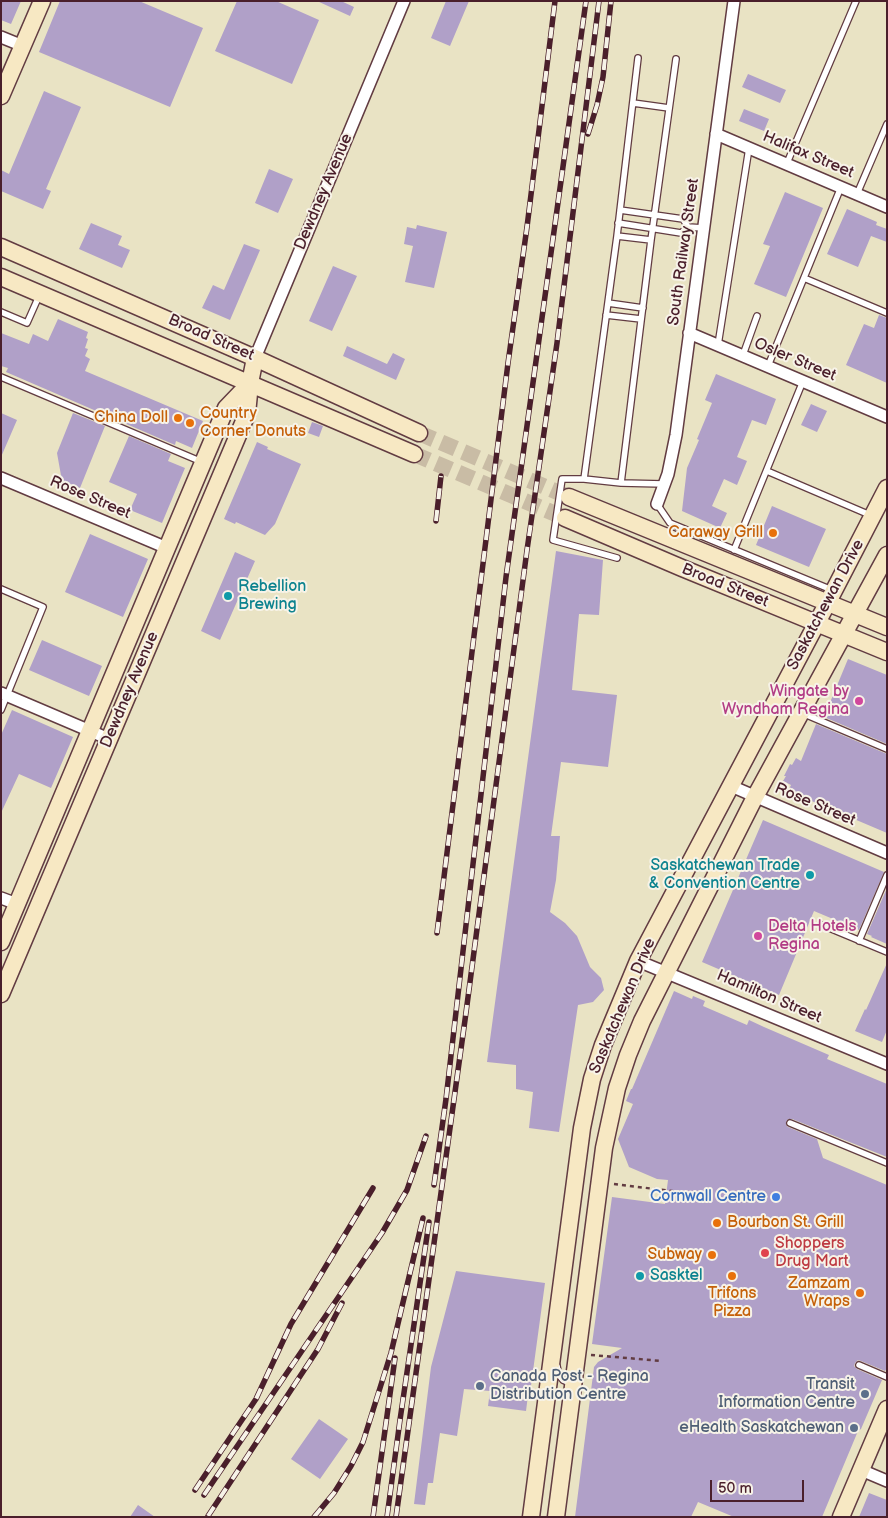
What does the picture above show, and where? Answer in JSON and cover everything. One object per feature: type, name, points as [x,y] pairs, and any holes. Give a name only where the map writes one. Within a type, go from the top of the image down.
[{"type":"main road","points":[[1,96],[42,1]]},
{"type":"main road","name":"Broad Street","points":[[1,246],[419,433]]},
{"type":"main road","name":"Broad Street","points":[[1,277],[414,454]]},
{"type":"main road","name":"Dewdney Avenue","points":[[1,994],[247,414],[255,358]]},
{"type":"main road","name":"Dewdney Avenue","points":[[1,942],[226,408],[250,383]]},
{"type":"main road","name":"Saskatchewan Drive","points":[[531,1517],[582,1128],[603,1044],[638,961],[887,488]]},
{"type":"main road","name":"Broad Street","points":[[570,497],[831,597],[854,614],[887,627]]},
{"type":"main road","name":"Broad Street","points":[[565,518],[887,652]]},
{"type":"main road","name":"Saskatchewan Drive","points":[[556,1517],[604,1148],[617,1088],[628,1055],[666,972],[755,797],[802,714],[887,555]]},
{"type":"main road","points":[[841,1517],[887,1409]]},
{"type":"street","name":"Dewdney Avenue","points":[[255,358],[404,1]]},
{"type":"street","name":"South Railway Street","points":[[657,504],[668,474],[676,435],[734,1]]},
{"type":"street","points":[[1,37],[23,46]]},
{"type":"street","name":"Halifax Street","points":[[716,134],[887,207]]},
{"type":"street","name":"Osler Street","points":[[689,333],[887,417]]},
{"type":"street","name":"Rose Street","points":[[1,478],[167,548]]},
{"type":"street","points":[[4,694],[109,739]]},
{"type":"street","name":"Rose Street","points":[[731,786],[887,853]]},
{"type":"street","points":[[1,898],[17,904]]},
{"type":"street","name":"Hamilton Street","points":[[638,961],[887,1064]]},
{"type":"street","points":[[861,1470],[887,1481]]},
{"type":"lane","points":[[787,163],[856,1]]},
{"type":"lane","points":[[584,478],[617,236],[638,58]]},
{"type":"lane","points":[[621,483],[642,308],[676,59]]},
{"type":"lane","points":[[633,103],[669,108]]},
{"type":"lane","points":[[857,194],[887,124]]},
{"type":"lane","points":[[718,345],[749,148]]},
{"type":"lane","points":[[768,366],[841,187]]},
{"type":"lane","points":[[620,210],[683,219],[688,227]]},
{"type":"lane","points":[[618,223],[681,233],[688,227],[704,228]]},
{"type":"lane","points":[[617,236],[651,240]]},
{"type":"lane","points":[[804,278],[887,314]]},
{"type":"lane","points":[[1,312],[27,323],[40,294]]},
{"type":"lane","points":[[608,304],[642,308]]},
{"type":"lane","points":[[606,314],[641,320]]},
{"type":"lane","points":[[743,355],[757,316]]},
{"type":"lane","points":[[1,377],[203,463]]},
{"type":"lane","points":[[734,550],[804,381]]},
{"type":"lane","points":[[767,471],[872,516]]},
{"type":"lane","points":[[617,558],[554,540],[562,479],[584,478],[621,483],[664,484]]},
{"type":"lane","points":[[657,504],[670,523],[734,550],[831,597]]},
{"type":"lane","points":[[1,589],[43,607],[4,694],[1,710]]},
{"type":"lane","points":[[802,714],[887,749]]},
{"type":"lane","points":[[859,941],[887,875]]},
{"type":"lane","points":[[822,925],[887,952]]},
{"type":"lane","points":[[790,1123],[887,1164]]},
{"type":"lane","points":[[554,1346],[559,1375],[563,1380],[573,1385]]},
{"type":"lane","points":[[859,1365],[887,1377]]},
{"type":"path","points":[[600,1183],[704,1195]]},
{"type":"path","points":[[578,1353],[662,1361]]},
{"type":"building","points":[[1,1],[21,1],[11,24],[1,20]]},
{"type":"building","points":[[60,1],[139,1],[203,28],[170,107],[39,52]]},
{"type":"building","points":[[237,1],[276,1],[319,20],[292,84],[215,51]]},
{"type":"building","points":[[317,1],[341,1],[354,7],[350,16]]},
{"type":"building","points":[[446,1],[469,1],[450,46],[431,38]]},
{"type":"building","points":[[748,74],[786,90],[780,103],[742,87]]},
{"type":"building","points":[[44,91],[81,107],[46,189],[51,191],[43,209],[1,191],[1,170],[9,174]]},
{"type":"building","points":[[744,109],[769,119],[764,131],[739,121]]},
{"type":"building","points":[[269,169],[293,179],[278,213],[255,203]]},
{"type":"building","points":[[785,192],[823,208],[786,297],[754,284],[770,246],[763,244]]},
{"type":"building","points":[[847,209],[877,222],[876,225],[887,229],[887,242],[871,236],[858,267],[827,254]]},
{"type":"building","points":[[91,223],[122,236],[118,245],[130,250],[122,268],[79,249]]},
{"type":"building","points":[[417,225],[447,232],[434,288],[405,282],[413,246],[404,244],[407,227],[416,229]]},
{"type":"building","points":[[244,244],[260,250],[230,320],[202,308],[213,285],[224,290]]},
{"type":"building","points":[[333,266],[357,276],[332,331],[309,321]]},
{"type":"building","points":[[879,315],[887,318],[887,383],[846,365],[864,324],[874,328]]},
{"type":"building","points":[[58,319],[88,332],[85,348],[88,349],[85,356],[90,359],[85,371],[203,421],[192,448],[176,441],[175,445],[6,372],[8,368],[1,366],[1,333],[29,344],[33,334],[48,341]]},
{"type":"building","points":[[347,346],[387,364],[393,353],[405,359],[396,380],[343,356]]},
{"type":"building","points":[[716,374],[776,399],[766,425],[752,420],[737,457],[747,461],[737,485],[724,479],[712,506],[727,513],[720,528],[682,511],[687,468],[712,403],[705,400]]},
{"type":"building","points":[[811,404],[827,411],[817,432],[801,425]]},
{"type":"building","points":[[1,413],[17,420],[1,457]]},
{"type":"building","points":[[73,413],[105,426],[80,488],[62,481],[57,453]]},
{"type":"building","points":[[312,422],[323,426],[319,437],[308,433]]},
{"type":"building","points":[[129,436],[171,454],[168,461],[185,468],[162,523],[130,510],[137,494],[109,482]]},
{"type":"building","points":[[257,442],[268,447],[267,449],[301,464],[275,524],[265,535],[236,522],[235,524],[224,519]]},
{"type":"building","points":[[772,506],[826,529],[809,567],[756,545]]},
{"type":"building","points":[[90,534],[148,559],[123,617],[65,592]]},
{"type":"building","points":[[556,551],[603,560],[599,615],[579,614],[572,690],[617,695],[608,767],[561,762],[551,836],[560,836],[556,880],[550,912],[565,923],[577,936],[590,967],[601,978],[604,990],[593,1002],[578,1005],[559,1132],[529,1128],[533,1092],[516,1089],[516,1065],[487,1062]]},
{"type":"building","name":"Rebellion Brewing","points":[[235,552],[255,561],[220,640],[201,631]]},
{"type":"building","points":[[42,640],[102,666],[89,696],[29,670]]},
{"type":"building","name":"Wingate by Wyndham Regina","points":[[848,659],[887,675],[887,744],[824,717]]},
{"type":"building","points":[[12,710],[73,737],[51,788],[19,774],[1,813],[1,735]]},
{"type":"building","points":[[816,724],[887,754],[887,833],[788,791],[791,785],[783,781],[786,776],[784,776],[790,764],[792,765],[796,758],[801,761]]},
{"type":"building","points":[[763,820],[884,872],[859,930],[814,911],[779,995],[702,962]]},
{"type":"building","points":[[887,888],[887,944],[867,934]]},
{"type":"building","points":[[887,963],[887,1030],[882,1042],[855,1031]]},
{"type":"building","points":[[674,991],[692,999],[693,996],[705,1001],[703,1006],[747,1025],[749,1020],[829,1055],[827,1059],[887,1084],[887,1157],[792,1119],[788,1119],[786,1122],[788,1127],[817,1139],[823,1158],[887,1185],[887,1368],[885,1371],[858,1360],[855,1363],[854,1366],[857,1369],[882,1380],[861,1429],[858,1431],[822,1517],[734,1517],[698,1502],[691,1517],[575,1517],[594,1367],[598,1362],[622,1348],[592,1344],[612,1197],[665,1204],[668,1180],[657,1179],[629,1167],[618,1139],[633,1104],[626,1101]]},
{"type":"building","name":"Canada Post - Regina Distribution Centre","points":[[456,1271],[545,1283],[530,1393],[528,1395],[526,1411],[488,1406],[490,1391],[464,1389],[457,1436],[440,1433],[433,1483],[428,1483],[425,1505],[414,1504],[431,1367]]},
{"type":"building","points":[[319,1419],[348,1439],[320,1479],[291,1459]]},
{"type":"building","points":[[869,1493],[887,1500],[887,1517],[859,1517]]},
{"type":"building","points":[[138,1505],[155,1517],[130,1517]]},
{"type":"tunnel","points":[[419,433],[569,497]]},
{"type":"tunnel","points":[[414,454],[565,518]]},
{"type":"railway","points":[[437,933],[555,1]]},
{"type":"railway","points":[[434,1185],[446,1099],[506,577],[586,1]]},
{"type":"railway","points":[[396,1517],[465,1020],[527,550],[557,343],[599,1]]},
{"type":"railway","points":[[588,134],[603,77],[611,1]]},
{"type":"railway","points":[[436,521],[441,476]]},
{"type":"railway","points":[[204,1495],[382,1233],[407,1190],[426,1136]]},
{"type":"railway","points":[[195,1490],[256,1399],[291,1324],[373,1188]]},
{"type":"railway","points":[[314,1517],[334,1493],[363,1442],[391,1353],[423,1218]]},
{"type":"railway","points":[[387,1517],[429,1222]]},
{"type":"railway","points":[[208,1516],[318,1349],[342,1303]]},
{"type":"railway","points":[[373,1517],[395,1358]]},
{"type":"place","name":"China Doll","points":[[178,418]]},
{"type":"place","name":"Country Corner Donuts","points":[[190,423]]},
{"type":"place","name":"Caraway Grill","points":[[773,533]]},
{"type":"place","name":"Rebellion Brewing","points":[[228,596]]},
{"type":"place","name":"Wingate by Wyndham Regina","points":[[859,701]]},
{"type":"place","name":"Saskatchewan Trade & Convention Centre","points":[[810,875]]},
{"type":"place","name":"Delta Hotels Regina","points":[[758,936]]},
{"type":"place","name":"Cornwall Centre","points":[[776,1197]]},
{"type":"place","name":"Bourbon St. Grill","points":[[717,1223]]},
{"type":"place","name":"Shoppers Drug Mart","points":[[765,1253]]},
{"type":"place","name":"Subway","points":[[712,1255]]},
{"type":"place","name":"Sasktel","points":[[640,1276]]},
{"type":"place","name":"Trifons Pizza","points":[[732,1276]]},
{"type":"place","name":"Zamzam Wraps","points":[[860,1293]]},
{"type":"place","name":"Canada Post - Regina Distribution Centre","points":[[480,1386]]},
{"type":"place","name":"Transit Information Centre","points":[[865,1394]]},
{"type":"place","name":"eHealth Saskatchewan","points":[[854,1428]]}]
